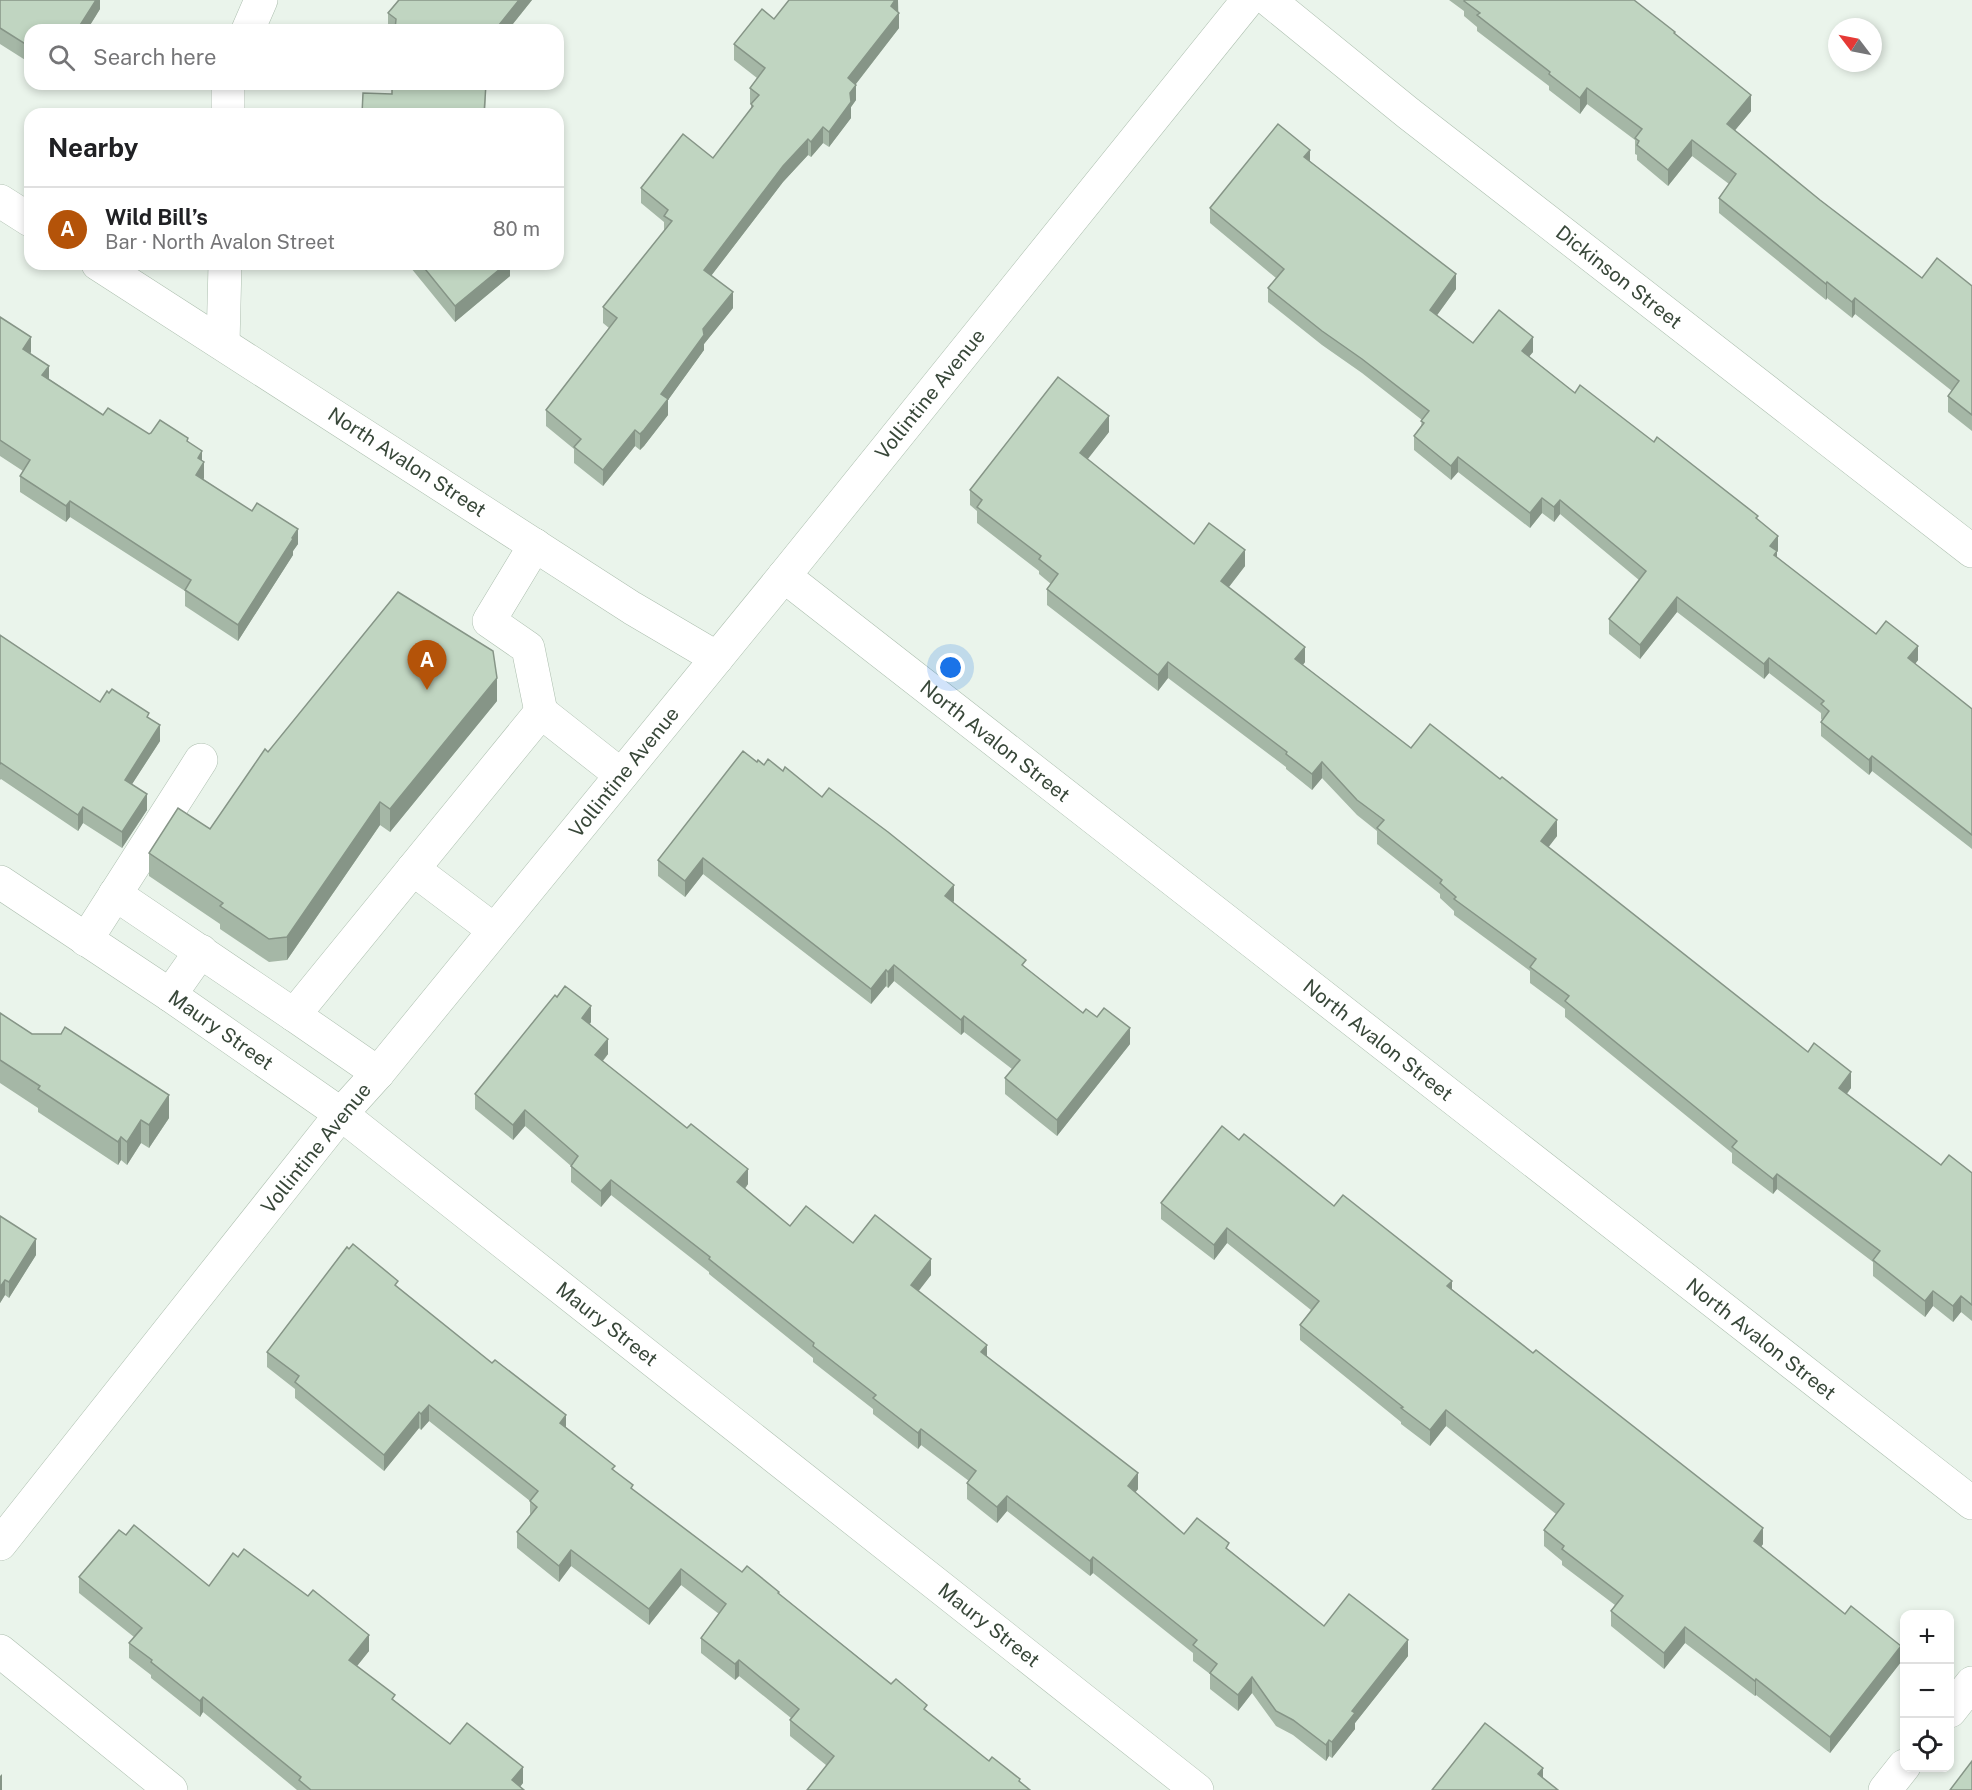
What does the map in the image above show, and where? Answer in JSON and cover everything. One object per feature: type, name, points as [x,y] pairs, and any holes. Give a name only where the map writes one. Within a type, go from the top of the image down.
[{"type":"street","points":[[251,24],[261,0]]},
{"type":"street","name":"Vollintine Avenue","points":[[3,1533],[341,1114],[378,1073],[784,576],[1248,0]]},
{"type":"street","name":"Dickinson Street","points":[[1269,0],[1408,113],[1972,551]]},
{"type":"street","points":[[228,90],[228,108]]},
{"type":"street","points":[[0,201],[24,216]]},
{"type":"street","name":"North Avalon Street","points":[[107,270],[632,608],[717,658]]},
{"type":"street","points":[[223,344],[225,270]]},
{"type":"street","points":[[535,545],[489,621],[528,648],[541,712],[621,775]]},
{"type":"street","name":"North Avalon Street","points":[[784,576],[1972,1503]]},
{"type":"street","points":[[294,1015],[541,712]]},
{"type":"street","points":[[86,940],[201,760]]},
{"type":"street","points":[[413,869],[494,930]]},
{"type":"street","name":"Maury Street","points":[[0,882],[170,995],[341,1114],[1197,1790]]},
{"type":"street","points":[[115,894],[378,1073]]},
{"type":"street","points":[[170,995],[201,951]]},
{"type":"street","points":[[0,1651],[171,1790]]},
{"type":"street","points":[[1954,1706],[1972,1683]]},
{"type":"street","points":[[1885,1790],[1900,1772]]},
{"type":"building","points":[[0,0],[96,0],[81,24],[24,24],[24,43],[0,28]]},
{"type":"building","points":[[399,0],[519,0],[500,24],[396,24],[396,19],[388,13]]},
{"type":"building","points":[[789,0],[895,0],[891,6],[899,13],[848,78],[856,85],[850,93],[851,102],[829,132],[823,127],[811,142],[808,139],[783,166],[704,270],[733,292],[703,329],[704,335],[661,394],[668,399],[640,434],[635,430],[603,470],[574,447],[581,439],[546,410],[617,318],[603,307],[672,221],[664,216],[668,210],[641,188],[683,134],[713,158],[753,106],[751,104],[759,95],[750,88],[765,68],[734,44],[762,9],[774,19]]},
{"type":"building","points":[[1465,0],[1634,0],[1675,32],[1751,95],[1727,124],[1820,200],[1922,278],[1937,258],[1972,286],[1972,415],[1948,396],[1959,381],[1855,298],[1852,302],[1827,282],[1826,284],[1719,198],[1736,174],[1692,140],[1668,170],[1637,145],[1639,141],[1635,138],[1642,129],[1587,88],[1580,98],[1477,15],[1480,13]]},
{"type":"building","points":[[392,90],[486,90],[484,108],[362,108],[363,93],[392,94]]},
{"type":"building","points":[[1278,124],[1310,150],[1304,157],[1456,274],[1430,310],[1473,343],[1499,310],[1533,337],[1522,351],[1575,393],[1580,385],[1654,442],[1657,437],[1758,516],[1756,518],[1778,536],[1770,546],[1777,551],[1774,555],[1876,634],[1886,621],[1918,646],[1908,658],[1972,709],[1972,835],[1872,756],[1869,760],[1821,722],[1829,711],[1821,704],[1824,701],[1769,658],[1764,664],[1677,597],[1640,645],[1609,619],[1646,571],[1560,500],[1554,507],[1542,498],[1530,513],[1458,457],[1451,466],[1414,436],[1424,423],[1421,421],[1429,411],[1268,288],[1284,269],[1210,208]]},
{"type":"building","points":[[426,270],[499,270],[455,306]]},
{"type":"building","points":[[0,317],[31,337],[23,349],[49,366],[42,375],[103,415],[108,408],[149,434],[160,420],[188,438],[187,441],[202,451],[198,458],[204,462],[196,475],[252,511],[257,503],[298,529],[238,625],[185,590],[191,580],[70,501],[66,506],[20,476],[30,460],[0,440]]},
{"type":"building","points":[[1058,377],[1109,416],[1080,453],[1194,544],[1209,523],[1245,550],[1221,581],[1305,647],[1295,659],[1411,748],[1430,724],[1500,779],[1502,777],[1557,820],[1541,841],[1808,1052],[1814,1043],[1851,1072],[1839,1088],[1941,1165],[1949,1155],[1972,1173],[1972,1305],[1961,1296],[1953,1306],[1933,1291],[1925,1301],[1873,1260],[1880,1251],[1777,1174],[1773,1179],[1732,1147],[1737,1141],[1565,1001],[1569,996],[1530,967],[1536,959],[1454,899],[1456,897],[1440,883],[1442,880],[1377,828],[1384,820],[1357,800],[1322,762],[1312,774],[1286,754],[1287,752],[1168,662],[1158,675],[1047,589],[1058,574],[1039,559],[1041,556],[977,507],[982,500],[970,490]]},
{"type":"building","points":[[398,592],[493,651],[497,678],[390,809],[380,802],[287,937],[269,939],[220,906],[223,903],[149,853],[178,808],[210,829],[265,749],[268,752]]},
{"type":"building","points":[[0,635],[100,702],[107,691],[109,693],[112,689],[149,713],[147,717],[160,725],[125,780],[147,794],[122,832],[83,807],[78,815],[0,764]]},
{"type":"building","points":[[743,751],[764,765],[768,759],[783,771],[785,767],[822,797],[829,788],[954,885],[945,896],[1026,960],[1022,965],[1083,1013],[1086,1009],[1097,1017],[1104,1008],[1130,1028],[1057,1120],[1005,1078],[1020,1060],[964,1016],[961,1020],[894,965],[888,972],[886,970],[871,989],[703,858],[685,881],[658,860]]},
{"type":"building","points":[[565,986],[591,1006],[582,1018],[608,1039],[595,1055],[687,1128],[691,1124],[748,1169],[737,1182],[790,1226],[806,1206],[853,1243],[875,1215],[931,1259],[911,1285],[987,1345],[981,1352],[1138,1473],[1128,1486],[1184,1534],[1197,1518],[1229,1543],[1226,1548],[1324,1626],[1349,1594],[1408,1640],[1352,1711],[1355,1713],[1332,1742],[1329,1740],[1326,1745],[1293,1720],[1276,1711],[1252,1677],[1238,1695],[1210,1673],[1217,1664],[1193,1645],[1197,1640],[1093,1557],[1090,1561],[1007,1496],[997,1507],[967,1483],[976,1471],[921,1429],[918,1433],[873,1398],[876,1395],[813,1346],[814,1343],[709,1259],[710,1257],[611,1180],[601,1191],[571,1166],[578,1156],[525,1110],[513,1125],[475,1094],[555,995],[557,997]]},
{"type":"building","points":[[0,1013],[32,1034],[61,1034],[65,1027],[169,1095],[149,1125],[141,1120],[127,1142],[121,1137],[118,1142],[38,1089],[40,1086],[0,1060]]},
{"type":"building","points":[[1222,1126],[1239,1140],[1244,1134],[1334,1206],[1343,1195],[1452,1281],[1447,1286],[1533,1353],[1536,1350],[1763,1528],[1754,1541],[1845,1614],[1851,1606],[1900,1647],[1830,1737],[1685,1627],[1664,1653],[1611,1611],[1623,1596],[1562,1549],[1564,1546],[1544,1530],[1564,1504],[1446,1410],[1430,1430],[1300,1325],[1319,1301],[1227,1228],[1214,1245],[1161,1203]]},
{"type":"building","points":[[0,1216],[36,1239],[9,1282],[5,1280],[0,1287]]},
{"type":"building","points":[[353,1244],[398,1281],[395,1285],[492,1363],[495,1360],[566,1415],[560,1423],[615,1466],[612,1469],[633,1485],[631,1488],[742,1572],[747,1566],[891,1684],[896,1679],[927,1705],[924,1709],[989,1761],[992,1757],[1030,1790],[807,1790],[834,1756],[790,1720],[799,1709],[739,1660],[735,1664],[701,1638],[726,1604],[681,1569],[649,1609],[571,1550],[559,1566],[517,1532],[537,1507],[530,1501],[538,1491],[429,1405],[421,1414],[419,1412],[384,1455],[295,1382],[299,1376],[267,1352],[347,1247],[349,1249]]},
{"type":"building","points":[[134,1525],[209,1586],[233,1553],[238,1557],[244,1549],[308,1596],[313,1590],[369,1635],[349,1660],[395,1695],[392,1699],[450,1744],[467,1723],[523,1767],[512,1780],[524,1790],[311,1790],[299,1780],[301,1777],[203,1697],[200,1701],[129,1643],[142,1628],[79,1577],[119,1530],[126,1535]]},
{"type":"building","points":[[1485,1723],[1543,1768],[1538,1774],[1558,1790],[1432,1790]]},
{"type":"building","points":[[1972,1761],[1972,1790],[1950,1790]]},
{"type":"place","name":"Wild Bill’s","points":[[427,690]]}]
